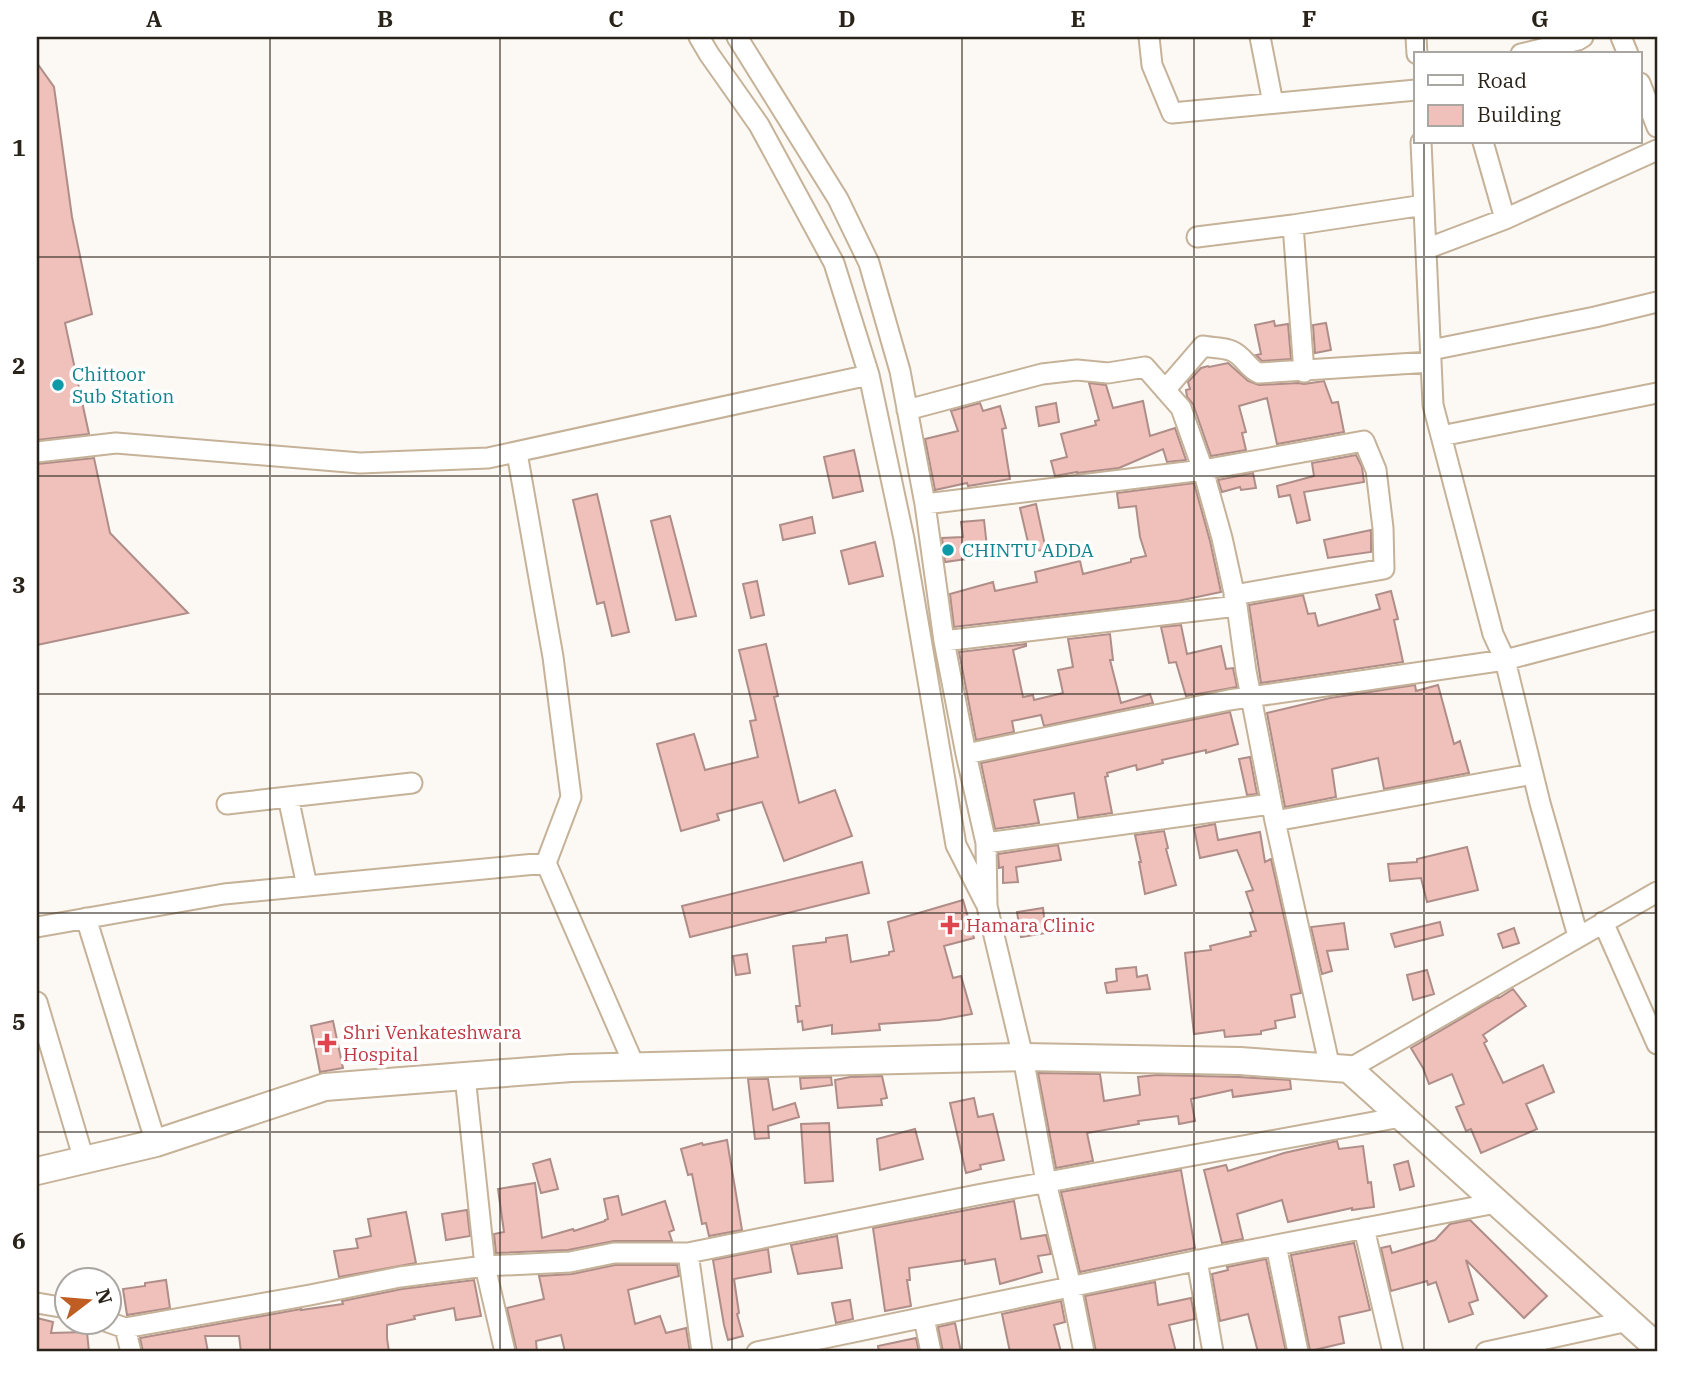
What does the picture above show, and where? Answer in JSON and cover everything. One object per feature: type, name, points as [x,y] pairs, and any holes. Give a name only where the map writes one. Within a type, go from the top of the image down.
[{"type":"highway","points":[[37,1171],[156,1143],[325,1087],[571,1068],[1023,1057],[1240,1061],[1340,1069],[1401,1117],[1657,1347]]},
{"type":"street","points":[[699,37],[759,125],[834,263],[869,375],[904,539],[956,845],[987,906]]},
{"type":"street","points":[[737,37],[838,199],[869,262],[900,371],[925,504],[944,641],[986,843],[987,906],[1023,1057],[1046,1182],[1084,1352]]},
{"type":"street","points":[[1149,37],[1152,65],[1172,113],[1414,90]]},
{"type":"street","points":[[1260,37],[1273,103]]},
{"type":"street","points":[[1523,48],[1583,37]]},
{"type":"street","points":[[733,88],[757,69]]},
{"type":"street","points":[[1642,88],[1657,127]]},
{"type":"street","points":[[1421,144],[1433,405],[1493,635],[1506,660],[1533,774],[1578,936]]},
{"type":"street","points":[[1484,144],[1505,219]]},
{"type":"street","points":[[1426,249],[1505,219],[1657,150]]},
{"type":"street","points":[[1197,237],[1424,205]]},
{"type":"street","points":[[1293,225],[1304,372]]},
{"type":"street","points":[[834,263],[864,252]]},
{"type":"street","points":[[1165,390],[1203,346],[1233,351],[1251,370],[1259,373],[1304,372],[1431,356],[1657,302]]},
{"type":"street","points":[[907,410],[1042,374],[1077,370],[1108,373],[1145,367],[1181,408],[1203,470],[1222,538],[1236,601],[1273,813],[1340,1069],[1657,892]]},
{"type":"street","points":[[37,452],[116,443],[360,463],[488,458],[869,375]]},
{"type":"street","points":[[1441,436],[1657,393]]},
{"type":"street","points":[[884,444],[912,437]]},
{"type":"street","points":[[925,504],[1203,470],[1364,441],[1376,470],[1383,528],[1384,569],[1236,601],[944,641]]},
{"type":"street","points":[[517,453],[553,657],[571,797],[546,863],[635,1067]]},
{"type":"street","points":[[966,754],[1229,700],[1506,660],[1657,620]]},
{"type":"street","points":[[986,843],[1273,813],[1533,774]]},
{"type":"street","points":[[227,804],[412,783]]},
{"type":"street","points":[[288,797],[307,886]]},
{"type":"street","points":[[37,927],[224,894],[546,863]]},
{"type":"street","points":[[86,918],[156,1143]]},
{"type":"street","points":[[1603,922],[1657,1044]]},
{"type":"street","points":[[37,1002],[84,1160]]},
{"type":"street","points":[[466,1076],[485,1266],[505,1352]]},
{"type":"street","points":[[122,1324],[310,1295],[400,1277],[485,1266],[570,1262],[614,1253],[688,1253],[1046,1182],[1401,1117]]},
{"type":"street","points":[[757,1352],[1276,1245],[1496,1203]]},
{"type":"street","points":[[1364,1228],[1393,1352]]},
{"type":"street","points":[[1276,1245],[1298,1352]]},
{"type":"street","points":[[688,1253],[702,1352]]},
{"type":"street","points":[[1197,1261],[1213,1352]]},
{"type":"street","points":[[925,1318],[932,1352]]},
{"type":"street","points":[[1486,1352],[1628,1321]]},
{"type":"street","points":[[122,1335],[131,1352]]},
{"type":"building","points":[[37,63],[54,87],[72,217],[92,314],[65,323],[89,434],[37,440]]},
{"type":"building","points":[[1274,321],[1275,326],[1288,324],[1291,359],[1262,361],[1256,355],[1261,354],[1255,325]]},
{"type":"building","points":[[1326,323],[1331,350],[1315,353],[1313,325]]},
{"type":"building","points":[[1228,363],[1248,381],[1259,385],[1324,381],[1332,403],[1338,402],[1344,432],[1277,444],[1267,398],[1239,406],[1246,432],[1242,433],[1246,450],[1211,456],[1186,390],[1190,389],[1188,382],[1201,368]]},
{"type":"building","points":[[1089,383],[1106,385],[1113,408],[1143,401],[1150,436],[1175,428],[1186,460],[1167,462],[1163,449],[1119,468],[1055,476],[1051,461],[1067,457],[1061,434],[1096,425],[1095,421],[1099,420]]},
{"type":"building","points":[[980,403],[983,411],[1000,406],[1006,428],[1002,429],[1010,479],[968,486],[967,483],[935,490],[925,439],[958,431],[951,411]]},
{"type":"building","points":[[1056,403],[1059,422],[1039,426],[1036,407]]},
{"type":"building","points":[[854,450],[863,491],[833,498],[824,457]]},
{"type":"building","points":[[1356,455],[1362,467],[1364,482],[1304,492],[1310,520],[1297,523],[1290,495],[1279,497],[1277,486],[1314,476],[1312,463]]},
{"type":"building","points":[[94,458],[110,533],[188,613],[37,645],[37,464]]},
{"type":"building","points":[[1253,473],[1256,488],[1241,490],[1240,487],[1222,492],[1218,480]]},
{"type":"building","points":[[1194,483],[1221,592],[1178,601],[954,627],[950,594],[993,582],[995,591],[1037,582],[1035,572],[1080,561],[1083,574],[1146,556],[1140,537],[1136,506],[1119,508],[1117,493]]},
{"type":"building","points":[[597,494],[629,632],[612,636],[604,602],[597,604],[573,500]]},
{"type":"building","points":[[1036,504],[1046,550],[1030,551],[1020,508]]},
{"type":"building","points":[[670,516],[696,616],[676,620],[651,521]]},
{"type":"building","points":[[812,517],[815,533],[783,540],[780,525]]},
{"type":"building","points":[[984,520],[988,556],[945,562],[942,538],[963,537],[961,522]]},
{"type":"building","points":[[1371,530],[1371,552],[1328,558],[1324,540]]},
{"type":"building","points":[[875,542],[883,576],[849,584],[841,551]]},
{"type":"building","points":[[757,581],[764,615],[751,618],[743,584]]},
{"type":"building","points":[[1391,591],[1398,619],[1394,620],[1403,662],[1261,683],[1249,605],[1303,595],[1308,614],[1315,613],[1318,626],[1380,609],[1376,595]]},
{"type":"building","points":[[1181,625],[1187,654],[1221,646],[1226,669],[1233,668],[1237,687],[1186,696],[1176,662],[1169,663],[1161,627]]},
{"type":"building","points":[[1110,634],[1113,660],[1110,660],[1121,703],[1150,694],[1153,703],[1044,726],[1041,715],[1012,721],[1014,732],[976,740],[959,652],[1026,644],[1013,650],[1023,697],[1033,695],[1034,700],[1063,693],[1058,670],[1073,667],[1068,639]]},
{"type":"building","points":[[766,644],[778,696],[774,697],[799,803],[835,790],[852,836],[784,861],[762,802],[717,814],[719,820],[681,831],[657,744],[694,734],[705,770],[758,757],[750,721],[756,720],[739,650]]},
{"type":"building","points":[[1415,685],[1416,691],[1438,685],[1454,744],[1460,741],[1469,773],[1384,789],[1378,758],[1332,769],[1336,797],[1285,807],[1267,713],[1330,698]]},
{"type":"building","points":[[1230,712],[1238,744],[1206,753],[1206,750],[1162,760],[1163,763],[1137,770],[1136,765],[1107,773],[1108,776],[1105,777],[1112,813],[1078,818],[1074,793],[1034,800],[1039,823],[995,829],[981,763]]},
{"type":"building","points":[[1250,757],[1257,794],[1247,795],[1239,759]]},
{"type":"building","points":[[1215,824],[1218,840],[1260,832],[1265,862],[1271,859],[1301,993],[1291,995],[1295,1017],[1275,1021],[1276,1028],[1261,1031],[1261,1034],[1225,1037],[1224,1030],[1194,1034],[1185,953],[1211,950],[1210,946],[1251,936],[1250,932],[1256,931],[1246,892],[1253,890],[1237,850],[1200,858],[1194,828]]},
{"type":"building","points":[[1164,831],[1176,885],[1145,894],[1135,835]]},
{"type":"building","points":[[1058,845],[1061,860],[1016,867],[1018,882],[1003,883],[1003,867],[999,868],[998,854]]},
{"type":"building","points":[[1467,847],[1478,890],[1427,902],[1421,878],[1390,881],[1388,864],[1417,862],[1417,859]]},
{"type":"building","points":[[862,862],[869,893],[690,937],[682,906]]},
{"type":"building","points":[[963,900],[974,938],[944,946],[953,978],[961,976],[972,1014],[939,1020],[879,1024],[880,1030],[832,1034],[832,1025],[803,1030],[802,1021],[798,1022],[796,1006],[800,1006],[793,946],[826,942],[826,938],[847,935],[851,962],[889,955],[889,952],[894,951],[888,922]]},
{"type":"building","points":[[1043,908],[1046,933],[1021,937],[1017,912]]},
{"type":"building","points":[[1440,922],[1443,935],[1395,947],[1391,934]]},
{"type":"building","points":[[1344,923],[1348,949],[1327,951],[1332,971],[1322,974],[1311,927]]},
{"type":"building","points":[[1514,928],[1519,943],[1503,948],[1498,934]]},
{"type":"building","points":[[747,954],[750,973],[736,975],[733,956]]},
{"type":"building","points":[[1136,967],[1137,977],[1147,975],[1150,989],[1107,993],[1105,983],[1117,981],[1116,969]]},
{"type":"building","points":[[1427,970],[1434,994],[1413,1000],[1407,975]]},
{"type":"building","points":[[1513,989],[1526,1006],[1483,1035],[1487,1041],[1484,1043],[1503,1083],[1543,1065],[1554,1092],[1526,1104],[1537,1129],[1481,1153],[1471,1129],[1466,1131],[1456,1107],[1464,1104],[1452,1074],[1429,1084],[1411,1048]]},
{"type":"building","points":[[333,1021],[343,1068],[320,1072],[311,1026]]},
{"type":"building","points":[[1038,1073],[1100,1074],[1104,1101],[1140,1095],[1138,1077],[1157,1075],[1290,1080],[1291,1089],[1233,1097],[1232,1090],[1191,1099],[1195,1121],[1179,1124],[1178,1116],[1138,1121],[1139,1124],[1087,1133],[1093,1161],[1056,1168]]},
{"type":"building","points":[[882,1076],[887,1098],[881,1099],[882,1105],[838,1108],[835,1080]]},
{"type":"building","points":[[831,1077],[832,1085],[801,1089],[800,1078]]},
{"type":"building","points":[[748,1079],[768,1079],[773,1110],[795,1103],[799,1117],[768,1126],[769,1138],[755,1139]]},
{"type":"building","points":[[974,1098],[978,1117],[993,1114],[1004,1160],[980,1165],[981,1169],[966,1173],[950,1103]]},
{"type":"building","points":[[829,1123],[833,1181],[805,1183],[801,1124]]},
{"type":"building","points":[[915,1129],[923,1159],[880,1170],[877,1139]]},
{"type":"building","points":[[727,1140],[742,1230],[709,1236],[706,1223],[702,1224],[692,1174],[688,1175],[681,1149]]},
{"type":"building","points":[[1337,1141],[1339,1149],[1363,1146],[1374,1207],[1352,1208],[1288,1222],[1282,1200],[1237,1214],[1243,1239],[1222,1243],[1204,1170],[1226,1165],[1228,1171],[1284,1153]]},
{"type":"building","points":[[550,1159],[558,1189],[541,1193],[533,1164]]},
{"type":"building","points":[[1408,1161],[1414,1186],[1400,1190],[1394,1165]]},
{"type":"building","points":[[1181,1170],[1195,1248],[1080,1272],[1061,1192]]},
{"type":"building","points":[[535,1183],[542,1238],[605,1221],[608,1219],[604,1199],[618,1196],[622,1215],[665,1201],[674,1230],[669,1232],[672,1241],[614,1241],[568,1250],[496,1253],[494,1234],[504,1232],[498,1189]]},
{"type":"building","points":[[1014,1201],[1021,1239],[1046,1235],[1051,1254],[1038,1256],[1042,1272],[1000,1284],[995,1259],[965,1264],[965,1260],[909,1268],[910,1280],[907,1280],[911,1306],[885,1311],[873,1228]]},
{"type":"building","points":[[467,1210],[470,1236],[446,1240],[442,1214]]},
{"type":"building","points":[[406,1212],[416,1263],[339,1277],[334,1251],[358,1248],[356,1239],[371,1236],[368,1219]]},
{"type":"building","points":[[1470,1220],[1547,1296],[1524,1318],[1466,1260],[1478,1300],[1469,1303],[1473,1314],[1449,1322],[1436,1282],[1428,1285],[1427,1281],[1391,1291],[1381,1248],[1390,1246],[1392,1253],[1435,1240],[1450,1224]]},
{"type":"building","points":[[837,1236],[842,1268],[798,1274],[791,1245]]},
{"type":"building","points":[[1354,1243],[1370,1310],[1339,1317],[1344,1343],[1310,1351],[1291,1255]]},
{"type":"building","points":[[768,1249],[771,1272],[734,1279],[737,1314],[743,1336],[728,1340],[713,1260]]},
{"type":"building","points":[[1266,1259],[1286,1352],[1258,1352],[1248,1314],[1220,1321],[1212,1274],[1228,1270],[1227,1267]]},
{"type":"building","points":[[615,1265],[677,1265],[679,1276],[628,1290],[635,1324],[660,1316],[666,1333],[686,1328],[690,1352],[565,1352],[561,1335],[536,1341],[537,1352],[517,1352],[507,1308],[544,1299],[539,1276],[572,1274]]},
{"type":"building","points":[[166,1280],[170,1308],[127,1315],[123,1289]]},
{"type":"building","points":[[474,1280],[481,1316],[456,1320],[454,1308],[387,1325],[389,1352],[241,1352],[239,1336],[205,1336],[208,1352],[143,1352],[140,1338],[343,1304],[342,1301],[402,1289]]},
{"type":"building","points":[[1155,1282],[1158,1305],[1191,1298],[1195,1319],[1169,1325],[1176,1352],[1096,1352],[1085,1296]]},
{"type":"building","points":[[850,1300],[853,1319],[836,1323],[832,1303]]},
{"type":"building","points":[[1061,1301],[1065,1322],[1054,1325],[1061,1352],[1010,1352],[1002,1314]]},
{"type":"building","points":[[37,1318],[52,1322],[52,1336],[87,1336],[89,1352],[37,1352]]},
{"type":"building","points":[[955,1323],[961,1352],[943,1352],[938,1327]]},
{"type":"building","points":[[916,1338],[919,1352],[879,1352],[878,1346]]},
{"type":"place","name":"Chittoor Sub Station","points":[[58,385]]},
{"type":"place","name":"CHINTU ADDA","points":[[948,550]]},
{"type":"place","name":"Hamara Clinic","points":[[950,925]]},
{"type":"place","name":"Shri Venkateshwara Hospital","points":[[327,1043]]}]
